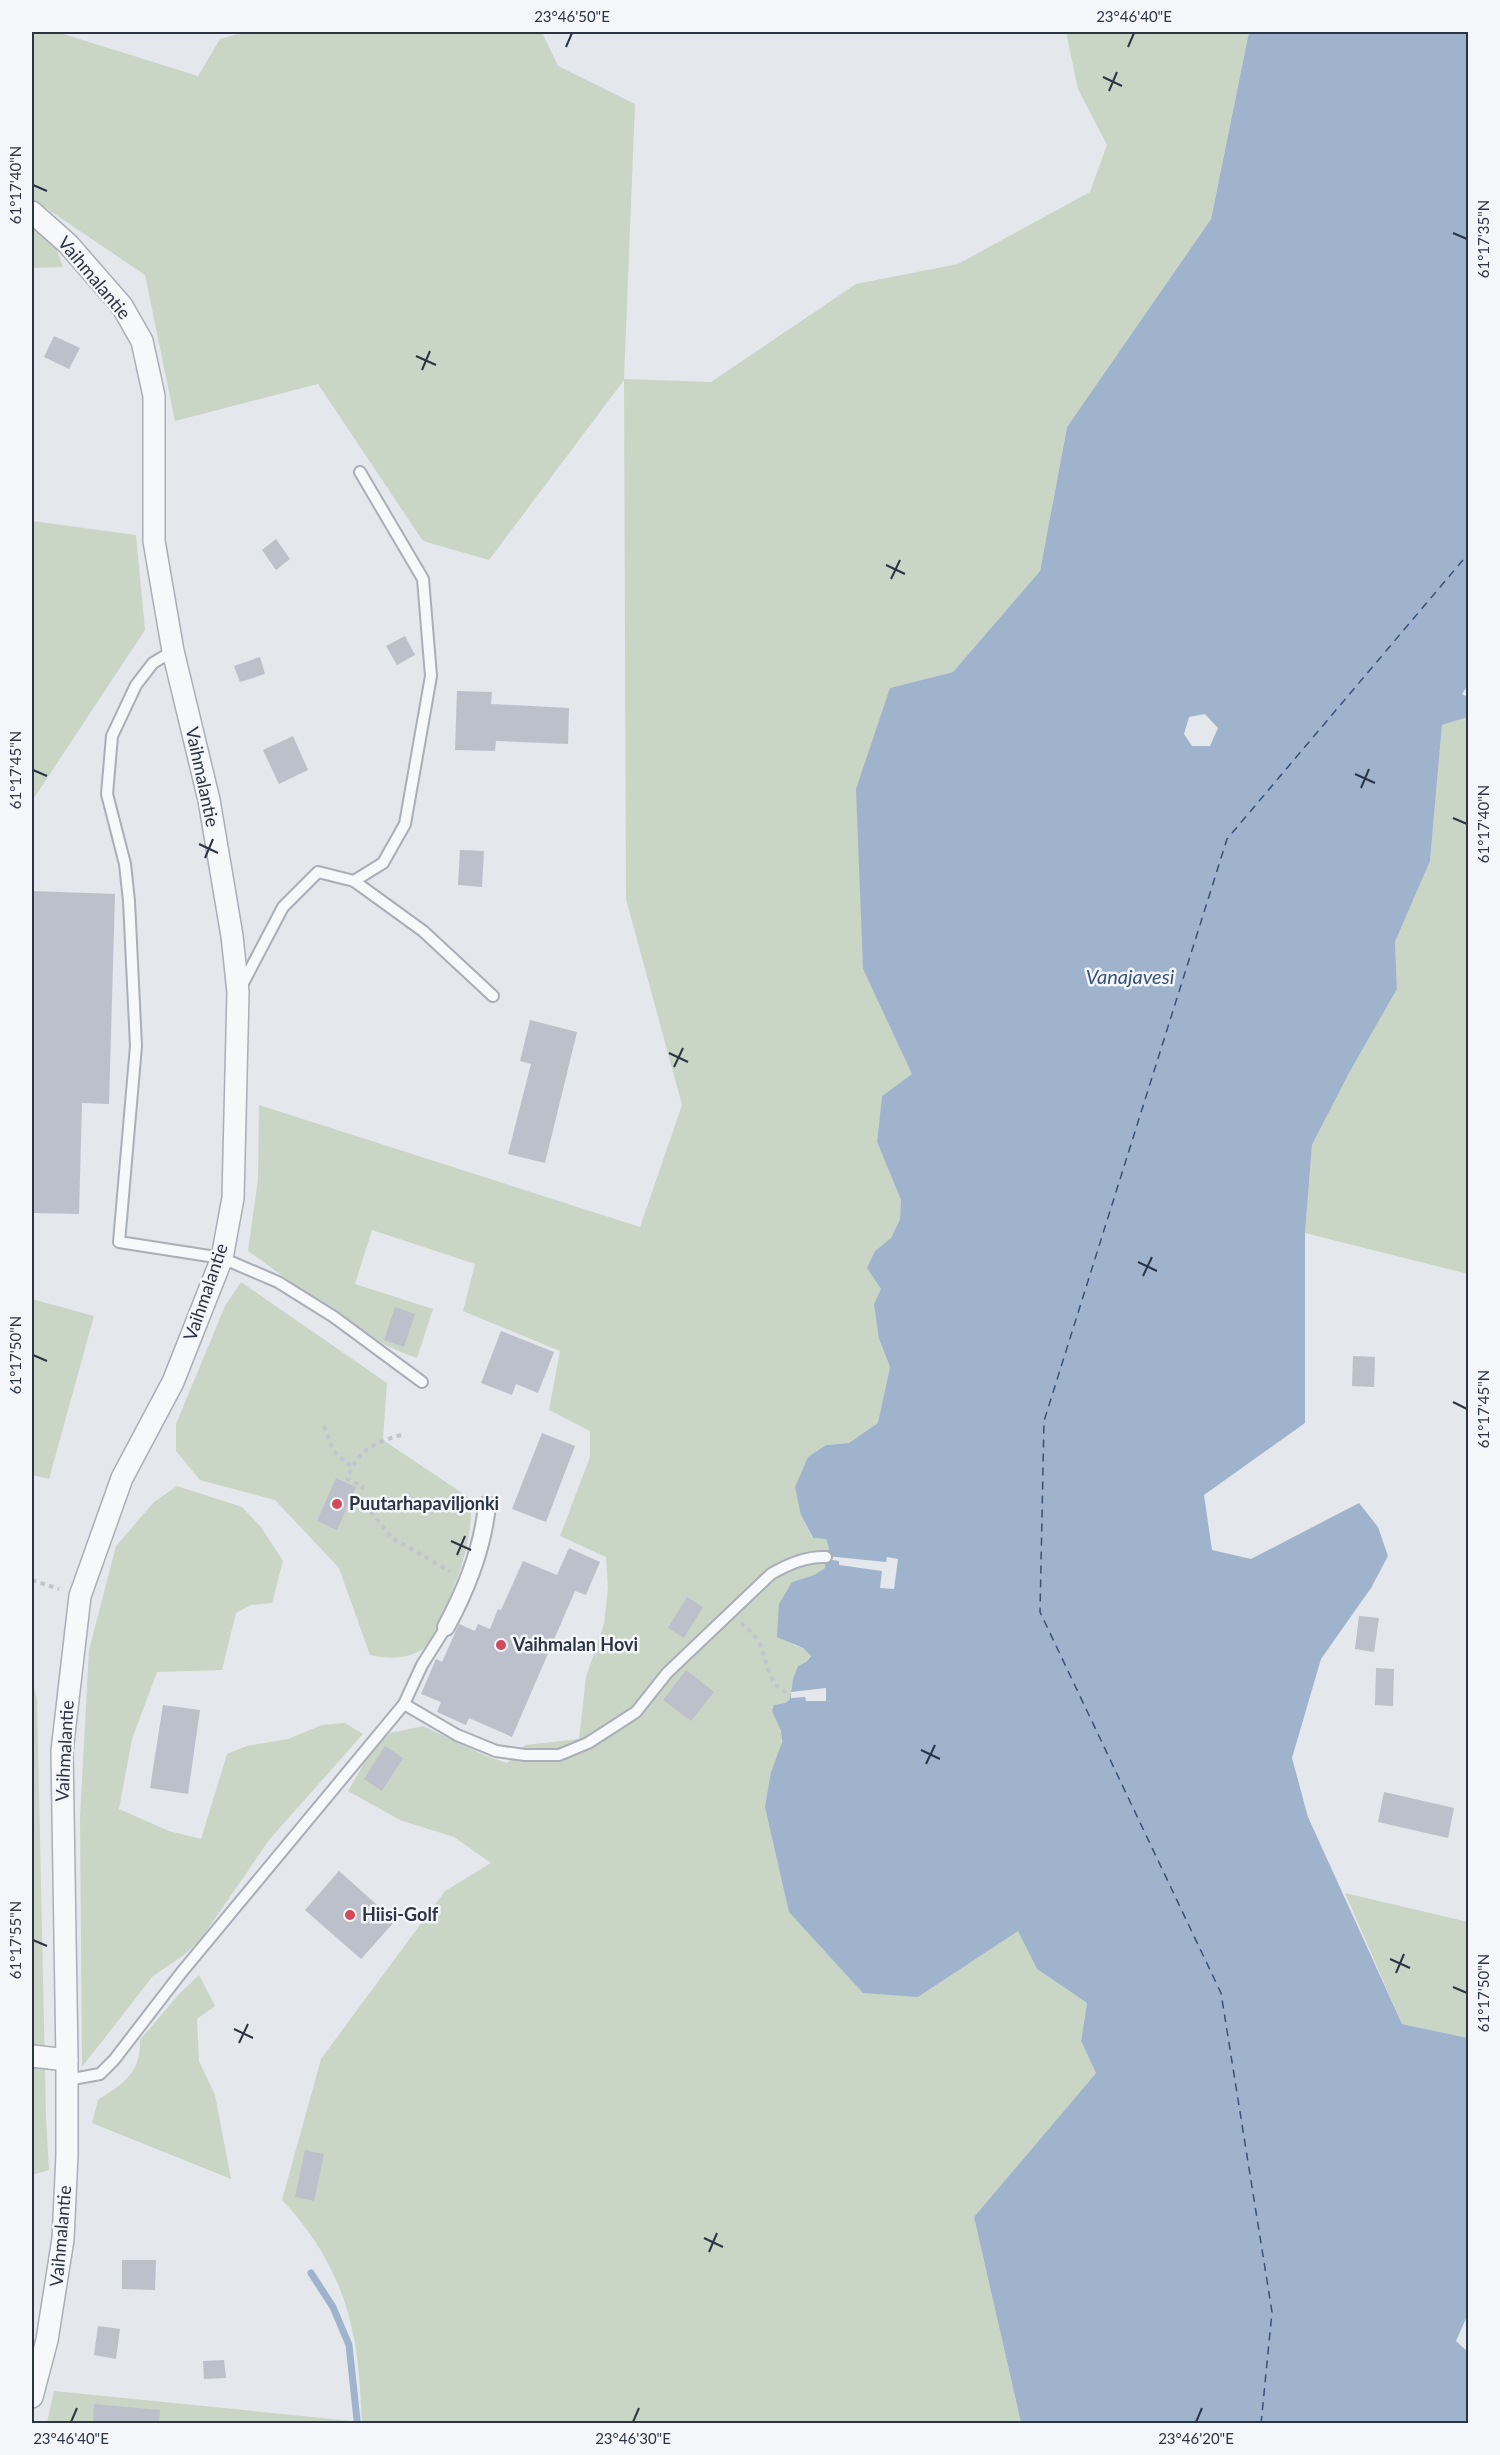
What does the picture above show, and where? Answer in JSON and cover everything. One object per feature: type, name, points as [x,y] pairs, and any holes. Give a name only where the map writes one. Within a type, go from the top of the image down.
[{"type":"street","name":"Vaihmalantie","points":[[32,212],[68,244],[122,306],[142,341],[154,396],[154,541],[173,651],[209,801],[232,936],[238,992],[233,1198],[222,1258],[173,1382],[122,1478],[80,1596],[62,1751],[67,2070],[67,2155],[63,2239],[47,2340],[32,2397]]},
{"type":"street","points":[[446,1627],[468,1579],[483,1533],[487,1506]]},
{"type":"street","points":[[32,2056],[67,2070]]},
{"type":"lane","points":[[354,881],[383,863],[405,824],[431,676],[423,579],[360,472]]},
{"type":"lane","points":[[173,651],[153,663],[136,685],[112,736],[107,794],[125,864],[136,1046],[119,1242],[222,1258],[278,1282],[334,1317],[422,1382]]},
{"type":"lane","points":[[238,992],[283,907],[318,872],[354,881],[423,931],[493,996]]},
{"type":"lane","points":[[404,1704],[457,1735],[496,1751],[525,1755],[559,1755],[588,1743],[636,1712],[667,1673],[764,1580],[788,1563],[826,1557]]},
{"type":"lane","points":[[67,2070],[100,2074],[114,2060],[181,1973],[404,1704],[422,1665],[446,1627]]},
{"type":"path","points":[[324,1426],[333,1450],[352,1468]]},
{"type":"path","points":[[400,1435],[364,1451],[352,1468],[347,1479],[363,1486],[356,1502],[366,1506],[383,1529],[418,1554],[468,1579]]},
{"type":"path","points":[[32,1580],[80,1596]]},
{"type":"path","points":[[729,1612],[752,1632],[760,1644],[772,1681],[781,1691],[791,1695]]},
{"type":"green space","points":[[32,32],[57,32],[198,76],[220,39],[245,32],[542,32],[558,66],[635,104],[624,379],[711,382],[856,284],[958,264],[1090,192],[1107,145],[1078,89],[1066,32],[1249,32],[1211,219],[1067,427],[1040,571],[953,672],[890,688],[863,969],[913,1074],[882,1096],[877,1142],[901,1200],[900,1219],[891,1238],[875,1251],[881,1289],[879,1339],[890,1367],[879,1423],[849,1443],[826,1445],[809,1457],[803,1472],[801,1515],[812,1538],[826,1539],[829,1549],[825,1568],[814,1575],[792,1582],[793,1645],[803,1648],[811,1655],[793,1679],[790,1699],[785,1703],[774,1705],[782,1738],[771,1772],[918,1997],[1018,1930],[1037,1969],[1087,2003],[1081,2041],[1096,2073],[974,2217],[1021,2423],[47,2423],[54,2391],[362,2422],[356,2349],[341,2291],[316,2242],[282,2200],[321,2059],[445,1891],[491,1863],[454,1837],[400,1820],[348,1791],[373,1748],[390,1733],[423,1726],[484,1755],[507,1763],[525,1745],[579,1739],[586,1677],[604,1624],[608,1588],[606,1557],[560,1536],[590,1457],[590,1431],[549,1410],[560,1351],[463,1311],[475,1264],[372,1230],[355,1284],[433,1309],[417,1358],[396,1350],[352,1325],[248,1251],[258,1179],[259,1105],[640,1227],[682,1105],[626,899],[624,380],[489,560],[423,541],[318,384],[175,421],[145,275],[40,204],[63,267],[32,268]]},
{"type":"green space","points":[[32,521],[136,535],[145,630],[32,801]]},
{"type":"green space","points":[[1468,717],[1468,1274],[1305,1233],[1312,1145],[1349,1073],[1397,989],[1395,942],[1430,861],[1442,725]]},
{"type":"green space","points":[[241,1282],[387,1383],[383,1440],[471,1499],[468,1537],[458,1575],[428,1646],[414,1654],[386,1658],[370,1655],[339,1568],[275,1500],[200,1480],[176,1451],[176,1424],[225,1306]]},
{"type":"green space","points":[[32,1299],[94,1316],[49,1479],[32,1475]]},
{"type":"green space","points":[[177,1486],[242,1507],[261,1527],[283,1561],[272,1603],[251,1605],[236,1613],[222,1670],[157,1672],[132,1739],[119,1809],[169,1831],[201,1839],[227,1754],[247,1746],[288,1739],[322,1725],[345,1723],[363,1734],[269,1840],[201,1939],[184,1955],[153,1976],[82,2067],[80,1817],[89,1650],[116,1546],[154,1502]]},
{"type":"green space","points":[[32,1677],[37,1700],[49,2170],[32,2175]]},
{"type":"green space","points":[[1345,1893],[1468,1922],[1468,2038],[1402,2024]]},
{"type":"green space","points":[[199,1975],[215,2006],[197,2019],[199,2061],[215,2095],[231,2179],[92,2123],[98,2100],[123,2082],[134,2069],[138,2061],[140,2040],[180,1993]]},
{"type":"water","name":"Vanajavesi","points":[[1249,32],[1468,32],[1468,685],[1462,694],[1468,697],[1468,717],[1442,725],[1430,861],[1395,942],[1397,989],[1349,1073],[1312,1145],[1305,1233],[1305,1423],[1204,1495],[1212,1550],[1251,1559],[1359,1503],[1378,1527],[1388,1556],[1371,1588],[1321,1659],[1292,1758],[1308,1817],[1402,2024],[1468,2038],[1468,2314],[1456,2341],[1468,2352],[1468,2423],[1021,2423],[974,2217],[1096,2073],[1081,2041],[1087,2003],[1037,1969],[1018,1931],[918,1997],[863,1993],[789,1912],[765,1807],[771,1772],[782,1742],[781,1731],[772,1711],[774,1705],[785,1703],[790,1699],[798,1666],[811,1656],[803,1648],[777,1637],[779,1604],[792,1582],[814,1575],[825,1568],[826,1552],[829,1549],[826,1539],[813,1538],[801,1515],[795,1487],[808,1457],[826,1445],[849,1443],[878,1423],[890,1367],[879,1339],[874,1304],[881,1289],[867,1268],[875,1251],[891,1238],[900,1219],[901,1200],[877,1142],[882,1096],[912,1074],[863,969],[856,789],[890,688],[953,672],[1040,571],[1067,427],[1211,219]],"holes":[[[1205,714],[1218,728],[1210,746],[1192,746],[1184,734],[1189,717]]]},
{"type":"pier","points":[[826,1556],[886,1562],[887,1557],[898,1559],[894,1589],[880,1588],[882,1571],[839,1565],[839,1561],[826,1559]]},
{"type":"pier","points":[[826,1688],[826,1701],[806,1701],[805,1697],[791,1698],[791,1692]]},
{"type":"building","points":[[54,336],[80,348],[69,369],[44,357]]},
{"type":"building","points":[[276,539],[290,559],[276,570],[262,550]]},
{"type":"building","points":[[405,636],[415,655],[397,665],[386,646]]},
{"type":"building","points":[[260,657],[265,674],[240,682],[234,666]]},
{"type":"building","points":[[457,691],[492,692],[491,704],[569,708],[568,744],[496,741],[495,751],[455,750]]},
{"type":"building","points":[[293,736],[308,770],[279,784],[263,750]]},
{"type":"building","points":[[460,850],[484,851],[482,887],[458,885]]},
{"type":"building","points":[[32,891],[115,894],[109,1104],[82,1103],[79,1214],[32,1213]]},
{"type":"building","points":[[530,1020],[577,1032],[545,1163],[508,1154],[531,1064],[520,1061]]},
{"type":"building","points":[[395,1307],[415,1314],[404,1347],[384,1340]]},
{"type":"building","points":[[501,1331],[554,1352],[538,1393],[516,1384],[512,1395],[481,1383]]},
{"type":"building","points":[[1353,1356],[1375,1357],[1374,1387],[1352,1386]]},
{"type":"building","points":[[542,1433],[575,1446],[546,1522],[512,1509]]},
{"type":"building","name":"Puutarhapaviljonki","points":[[336,1478],[356,1487],[337,1530],[317,1521]]},
{"type":"building","name":"Vaihmalan Hovi","points":[[569,1548],[600,1562],[586,1595],[575,1591],[512,1737],[469,1718],[466,1725],[437,1712],[441,1702],[421,1694],[436,1659],[442,1662],[459,1624],[475,1631],[478,1624],[490,1629],[523,1561],[557,1575]]},
{"type":"building","points":[[687,1597],[703,1607],[684,1638],[668,1628]]},
{"type":"building","points":[[1359,1616],[1379,1618],[1374,1652],[1355,1649]]},
{"type":"building","points":[[1376,1668],[1394,1669],[1393,1706],[1375,1705]]},
{"type":"building","points":[[686,1670],[714,1692],[691,1721],[663,1700]]},
{"type":"building","points":[[163,1705],[200,1710],[188,1794],[150,1788]]},
{"type":"building","points":[[385,1746],[403,1758],[382,1791],[364,1779]]},
{"type":"building","points":[[1384,1792],[1454,1808],[1448,1838],[1378,1822]]},
{"type":"building","name":"Hiisi-Golf","points":[[339,1871],[395,1921],[361,1959],[305,1910]]},
{"type":"building","points":[[305,2150],[324,2154],[314,2201],[295,2197]]},
{"type":"building","points":[[122,2260],[156,2260],[155,2290],[122,2289]]},
{"type":"building","points":[[98,2326],[120,2329],[116,2359],[94,2355]]},
{"type":"building","points":[[224,2360],[226,2378],[204,2379],[203,2361]]},
{"type":"building","points":[[94,2404],[160,2410],[159,2424],[93,2424]]},
{"type":"waterway","points":[[311,2273],[333,2307],[349,2345],[357,2420]]},
{"type":"ferry route","points":[[1261,2424],[1272,2312],[1221,1993],[1040,1612],[1044,1421],[1227,839],[1468,554]]},
{"type":"place","name":"Puutarhapaviljonki","points":[[337,1504]]},
{"type":"place","name":"Vaihmalan Hovi","points":[[501,1645]]},
{"type":"place","name":"Hiisi-Golf","points":[[350,1915]]}]
